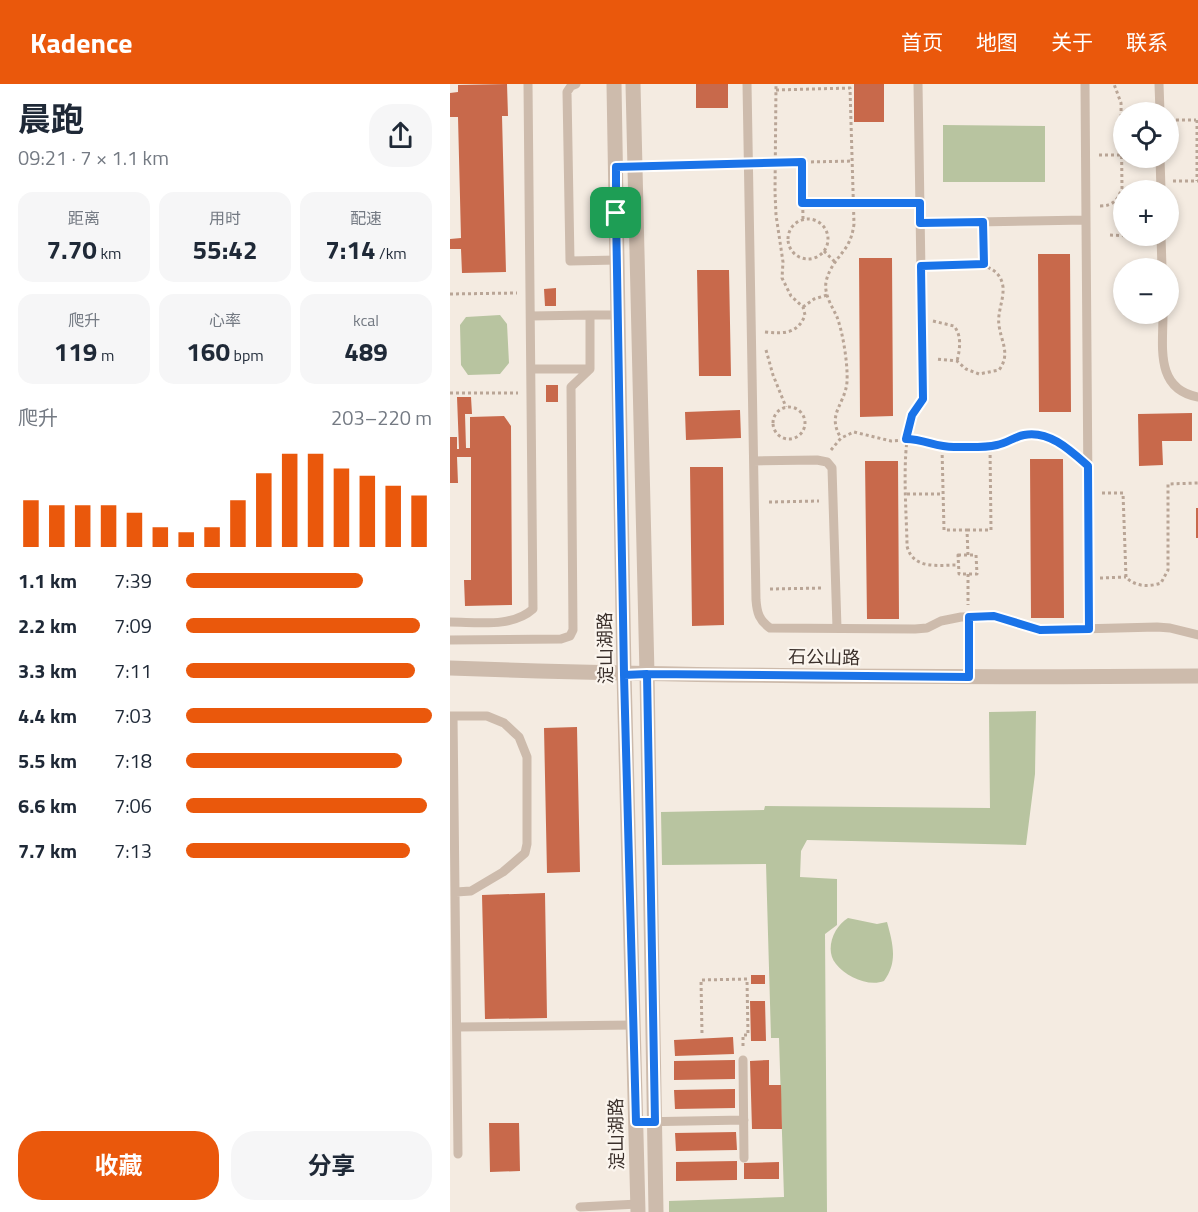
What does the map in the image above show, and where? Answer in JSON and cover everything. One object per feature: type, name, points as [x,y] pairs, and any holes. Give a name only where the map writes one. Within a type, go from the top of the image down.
[{"type":"street","name":"淀山湖路","points":[[614,84],[624,675],[638,1208]]},
{"type":"street","points":[[633,84],[647,674],[656,1212]]},
{"type":"street","name":"石公山路","points":[[450,668],[624,675],[1198,676]]},
{"type":"lane","points":[[450,622],[510,621],[524,618],[533,609],[528,84]]},
{"type":"lane","points":[[576,84],[571,86],[567,92],[570,261],[617,260]]},
{"type":"lane","points":[[747,84],[756,589],[757,611],[761,622],[770,628],[927,628],[941,621],[994,616],[1040,630],[1156,627],[1198,635]]},
{"type":"lane","points":[[918,84],[923,399]]},
{"type":"lane","points":[[1085,84],[1089,629]]},
{"type":"lane","points":[[1159,84],[1160,102]]},
{"type":"lane","points":[[616,167],[749,164]]},
{"type":"lane","points":[[920,223],[1086,220]]},
{"type":"lane","points":[[450,640],[561,639],[570,636],[573,630],[571,387],[590,369],[590,315]]},
{"type":"lane","points":[[531,316],[618,315]]},
{"type":"lane","points":[[1163,324],[1164,366],[1168,379],[1187,395],[1198,397]]},
{"type":"lane","points":[[531,369],[590,369]]},
{"type":"lane","points":[[754,462],[818,460],[827,462],[832,468],[837,628]]},
{"type":"lane","points":[[969,617],[969,677]]},
{"type":"lane","points":[[456,892],[471,891],[512,866],[525,853],[527,844],[527,757],[519,737],[504,723],[487,716],[452,716],[458,1154]]},
{"type":"lane","points":[[457,1027],[633,1025]]},
{"type":"lane","points":[[743,1060],[744,1158]]},
{"type":"lane","points":[[636,1122],[744,1120]]},
{"type":"lane","points":[[580,1206],[638,1208]]},
{"type":"path","points":[[752,331],[781,334],[791,332],[805,315],[803,307],[785,288],[782,278],[783,261],[776,215],[776,84]]},
{"type":"path","points":[[811,84],[811,89]]},
{"type":"path","points":[[1114,84],[1121,102]]},
{"type":"path","points":[[776,90],[850,88],[854,203],[852,235],[848,245],[835,262],[826,282],[827,295],[837,319],[846,369],[846,390],[834,417],[834,425],[841,438]]},
{"type":"path","points":[[1179,120],[1197,120],[1198,181],[1179,184]]},
{"type":"path","points":[[1086,155],[1113,155]]},
{"type":"path","points":[[749,164],[853,161]]},
{"type":"path","points":[[802,162],[803,219]]},
{"type":"path","points":[[1086,207],[1105,206],[1117,201],[1122,188],[1122,168]]},
{"type":"path","points":[[802,203],[920,203]]},
{"type":"path","points":[[803,219],[815,220],[824,227],[828,239],[824,251],[814,258],[801,258],[791,250],[788,244],[789,231],[792,226],[803,219]]},
{"type":"path","points":[[983,222],[984,264]]},
{"type":"path","points":[[781,245],[788,244]]},
{"type":"path","points":[[824,251],[835,262]]},
{"type":"path","points":[[921,266],[984,264],[999,277],[1003,286],[998,324],[1005,349],[1005,357],[999,370],[979,374],[966,369],[957,361],[923,358]]},
{"type":"path","points":[[450,294],[531,293]]},
{"type":"path","points":[[803,307],[814,299],[827,295]]},
{"type":"path","points":[[922,321],[939,322],[954,326],[958,330],[960,342],[957,361]]},
{"type":"path","points":[[752,331],[768,352],[773,375],[786,407]]},
{"type":"path","points":[[450,393],[532,393]]},
{"type":"path","points":[[923,399],[912,415],[906,439],[907,546],[909,554],[919,563],[927,566],[958,565]]},
{"type":"path","points":[[786,407],[800,412],[805,422],[802,432],[788,439],[775,431],[773,421],[777,412],[786,407]]},
{"type":"path","points":[[827,462],[831,451],[841,438],[854,432],[891,441],[920,439],[942,448],[990,447],[1021,435],[1035,434],[1049,437],[1073,452],[1088,466]]},
{"type":"path","points":[[942,448],[944,530],[991,530],[990,447]]},
{"type":"path","points":[[1088,493],[1123,493],[1126,577],[1131,582],[1147,586],[1161,583],[1168,570],[1168,484],[1198,483]]},
{"type":"path","points":[[907,494],[943,494]]},
{"type":"path","points":[[755,503],[834,500]]},
{"type":"path","points":[[967,530],[968,555]]},
{"type":"path","points":[[958,555],[976,555],[977,574],[959,574],[958,565],[958,555]]},
{"type":"path","points":[[968,574],[969,617]]},
{"type":"path","points":[[1089,578],[1126,577]]},
{"type":"path","points":[[756,589],[836,588]]},
{"type":"path","points":[[702,1033],[701,980],[747,979],[748,1035],[743,1035],[743,1060]]},
{"type":"green space","points":[[943,125],[1045,126],[1045,182],[943,182]]},
{"type":"green space","points":[[500,315],[507,324],[509,363],[500,374],[468,375],[461,365],[460,325],[466,317]]},
{"type":"green space","points":[[1036,711],[1035,774],[1026,845],[807,840],[801,851],[800,877],[837,879],[837,925],[825,934],[827,1212],[669,1212],[669,1201],[784,1197],[779,1038],[771,1038],[766,864],[662,865],[661,812],[764,810],[765,806],[990,808],[989,712]]},
{"type":"green space","points":[[848,918],[877,924],[887,922],[893,960],[884,981],[872,983],[858,980],[840,969],[832,958],[832,939],[835,932]]},
{"type":"building","points":[[507,84],[508,116],[502,116],[506,272],[462,273],[461,249],[450,249],[450,239],[461,238],[458,117],[450,117],[450,93],[458,92],[458,85]]},
{"type":"building","points":[[696,84],[728,84],[728,108],[696,108]]},
{"type":"building","points":[[854,84],[884,84],[884,122],[854,122]]},
{"type":"building","points":[[1038,254],[1070,254],[1071,412],[1039,412]]},
{"type":"building","points":[[859,258],[892,258],[893,416],[860,417]]},
{"type":"building","points":[[697,270],[729,270],[731,376],[699,376]]},
{"type":"building","points":[[556,288],[556,306],[545,306],[544,289]]},
{"type":"building","points":[[546,385],[558,385],[558,402],[546,402]]},
{"type":"building","points":[[457,397],[471,397],[472,414],[465,414],[466,448],[470,448],[470,417],[504,416],[511,426],[512,605],[465,606],[464,580],[471,580],[471,457],[457,457],[458,483],[450,483],[450,437],[457,437],[457,449],[459,449]]},
{"type":"building","points":[[740,410],[741,438],[686,440],[685,412]]},
{"type":"building","points":[[1192,413],[1192,441],[1162,441],[1163,465],[1139,466],[1138,414]]},
{"type":"building","points":[[1030,459],[1063,459],[1064,618],[1031,618]]},
{"type":"building","points":[[865,461],[898,461],[899,619],[867,619]]},
{"type":"building","points":[[690,467],[723,467],[724,625],[692,626]]},
{"type":"building","points":[[1196,508],[1198,508],[1198,538],[1196,538]]},
{"type":"building","points":[[577,727],[580,872],[547,873],[544,728]]},
{"type":"building","points":[[545,893],[547,1018],[485,1019],[482,895]]},
{"type":"building","points":[[751,975],[765,975],[765,984],[751,984]]},
{"type":"building","points":[[750,1001],[765,1001],[766,1041],[751,1041]]},
{"type":"building","points":[[733,1037],[734,1054],[675,1056],[674,1040]]},
{"type":"building","points":[[735,1060],[735,1079],[674,1080],[674,1061]]},
{"type":"building","points":[[769,1060],[769,1085],[781,1085],[782,1129],[752,1129],[750,1061]]},
{"type":"building","points":[[735,1089],[735,1108],[675,1109],[674,1090]]},
{"type":"building","points":[[489,1123],[519,1123],[520,1171],[490,1172]]},
{"type":"building","points":[[736,1132],[737,1150],[676,1151],[675,1133]]},
{"type":"building","points":[[737,1161],[737,1180],[676,1181],[676,1162]]},
{"type":"building","points":[[779,1162],[779,1179],[744,1179],[744,1163]]},
{"type":"route","points":[[616,213],[616,167],[802,162],[802,203],[920,203],[920,223],[983,222],[984,264],[921,266],[923,399],[912,415],[906,439],[920,439],[942,448],[990,447],[1021,435],[1035,434],[1049,437],[1073,452],[1088,466],[1089,629],[1040,630],[994,616],[969,617],[969,677],[647,674],[624,675],[636,1122],[655,1122],[647,674],[624,675],[616,213]]}]
